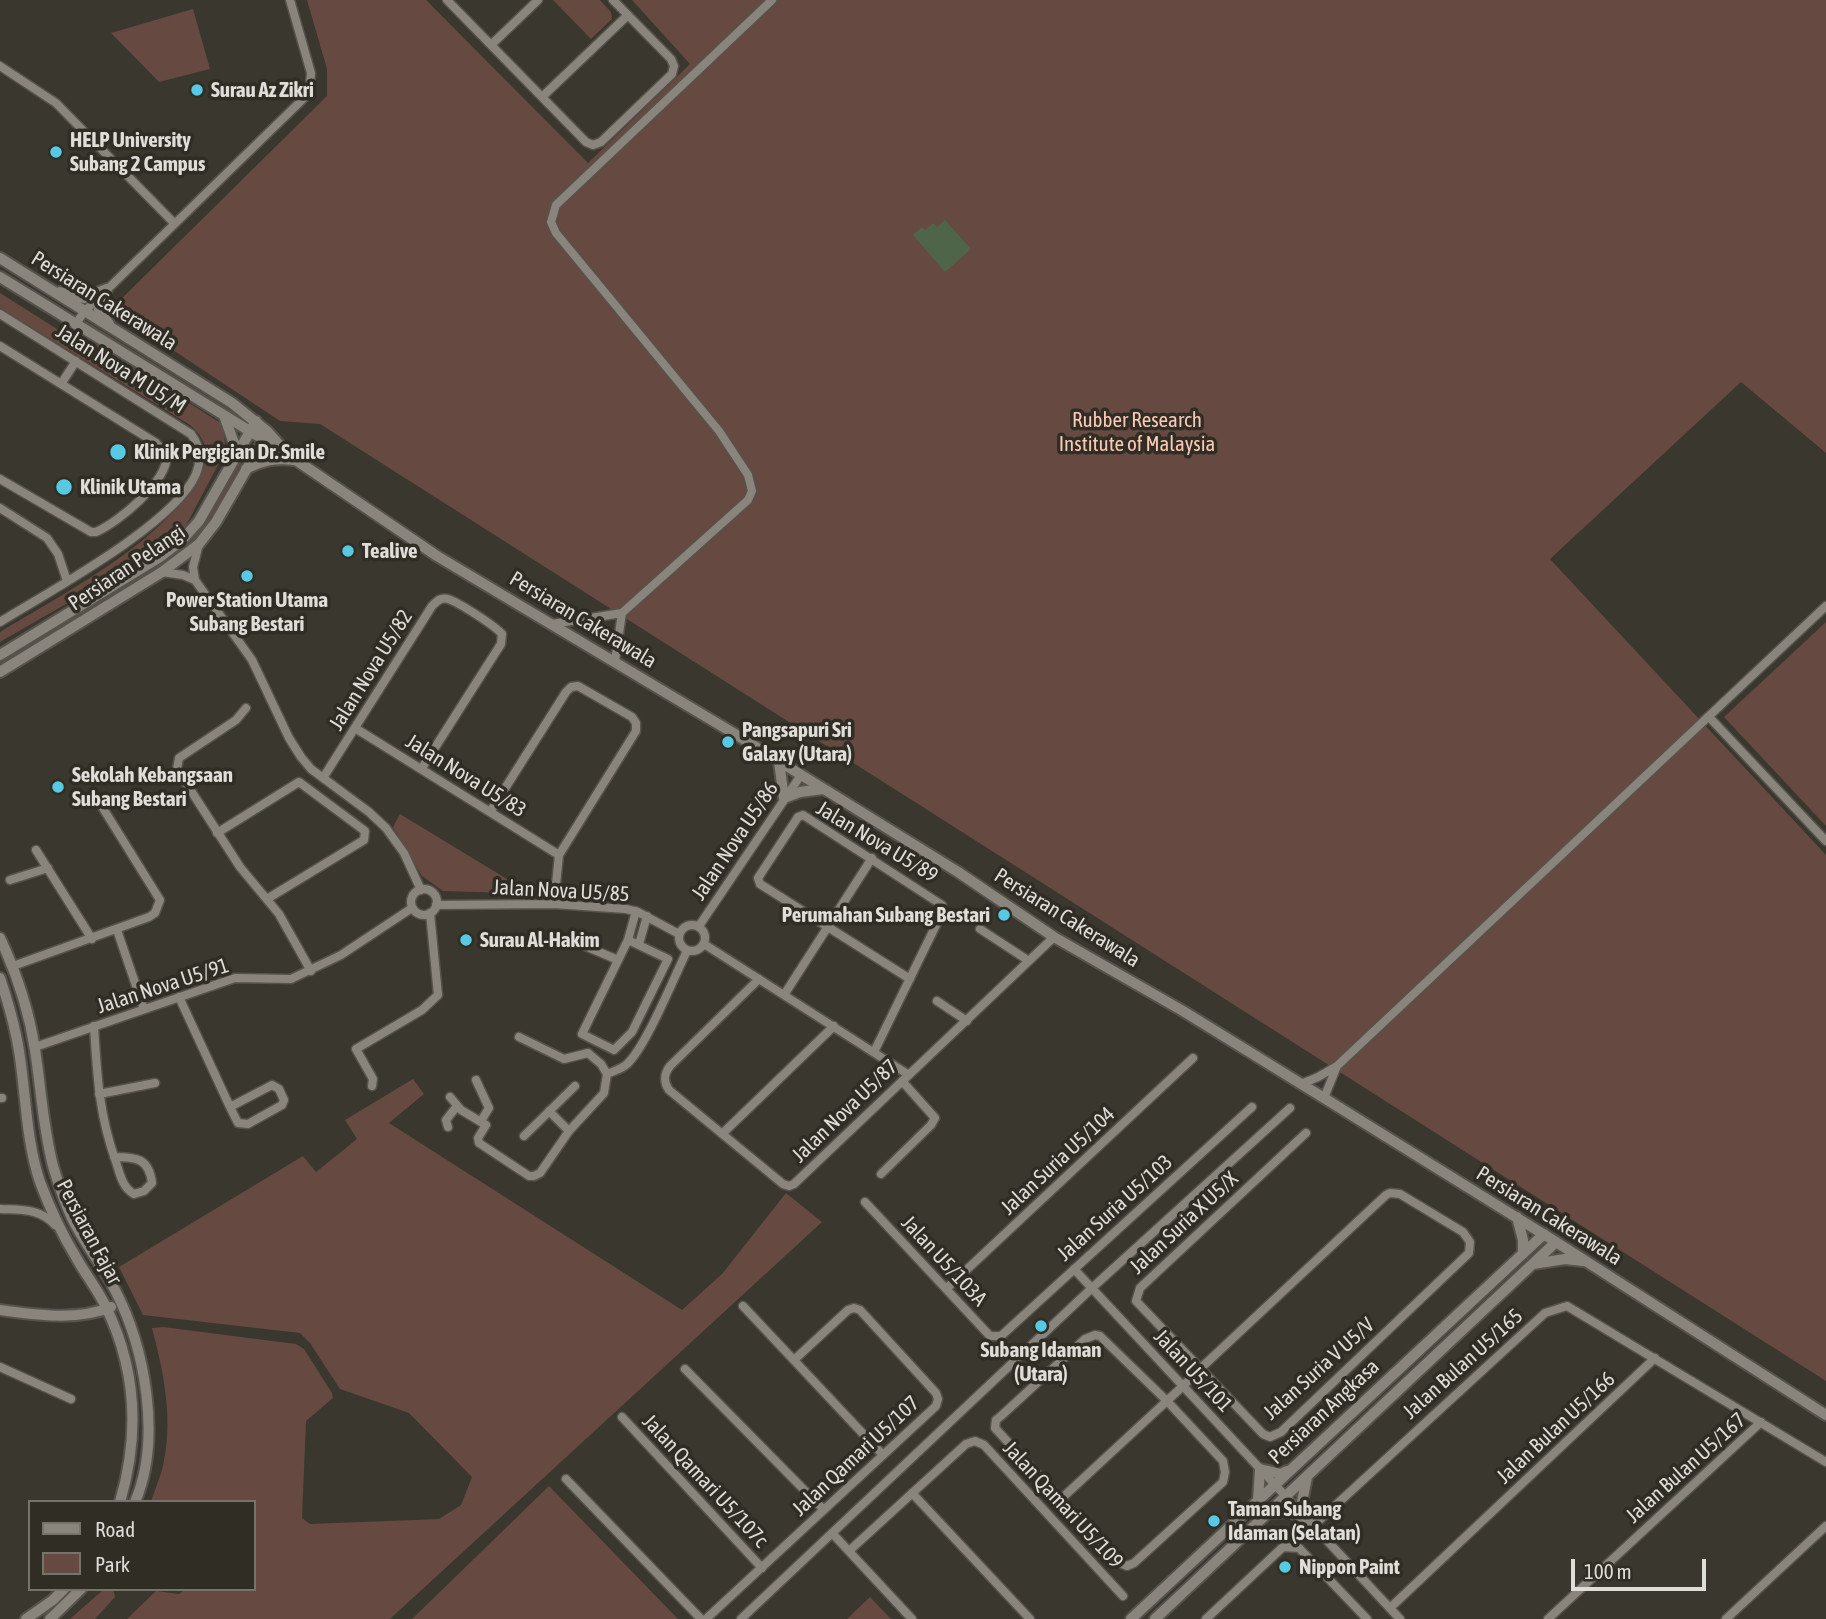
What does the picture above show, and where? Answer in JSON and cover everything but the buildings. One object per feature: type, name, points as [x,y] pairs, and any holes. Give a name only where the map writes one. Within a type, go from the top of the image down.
[{"type":"street","points":[[75,325],[107,289],[303,99],[312,73],[290,0]]},
{"type":"street","points":[[447,0],[586,142],[593,145],[601,142],[672,74],[674,66],[671,59],[614,0]]},
{"type":"street","points":[[491,46],[538,0]]},
{"type":"street","points":[[552,624],[622,613],[741,509],[752,491],[748,475],[719,431],[556,233],[551,222],[556,205],[772,0]]},
{"type":"street","points":[[542,97],[628,15]]},
{"type":"street","points":[[0,66],[56,103],[174,223]]},
{"type":"street","name":"Persiaran Cakerawala","points":[[0,258],[232,403],[256,421],[265,436],[290,457],[437,556],[801,775],[958,872],[1054,936],[1183,1010],[1556,1241],[1826,1415]]},
{"type":"street","name":"Persiaran Cakerawala","points":[[0,277],[249,432],[265,436]]},
{"type":"street","points":[[47,288],[84,298],[107,289]]},
{"type":"street","points":[[107,289],[99,309],[114,330]]},
{"type":"street","name":"Jalan Nova M U5/M","points":[[0,314],[191,434],[197,442],[199,462],[196,475],[169,508],[125,544],[0,622]]},
{"type":"street","points":[[0,346],[156,443],[167,455],[167,464],[162,475],[143,497],[96,532],[91,532],[0,479]]},
{"type":"street","points":[[61,384],[76,361]]},
{"type":"street","points":[[224,415],[237,452]]},
{"type":"street","name":"Persiaran Pelangi","points":[[0,655],[160,557],[182,540],[199,521],[256,421]]},
{"type":"street","name":"Persiaran Pelangi","points":[[0,672],[162,572],[199,544],[216,522],[265,436]]},
{"type":"street","points":[[246,469],[263,460],[290,457]]},
{"type":"street","points":[[0,508],[47,538],[58,554],[67,581]]},
{"type":"street","points":[[199,544],[193,567],[195,580],[252,660],[289,738],[301,757],[386,828],[404,853],[421,890]]},
{"type":"street","points":[[162,572],[195,580]]},
{"type":"street","name":"Jalan Nova U5/82","points":[[323,778],[436,602],[448,599],[495,626],[502,634],[501,644],[422,768]]},
{"type":"street","points":[[1301,1084],[1337,1066],[1826,606]]},
{"type":"street","points":[[615,661],[622,613]]},
{"type":"street","points":[[490,812],[571,687],[578,686],[632,717],[636,723],[636,731],[558,855],[554,904]]},
{"type":"street","points":[[246,708],[236,720],[183,755],[177,761],[177,769],[240,867],[267,899],[291,934],[311,971]]},
{"type":"street","points":[[1710,718],[1826,841]]},
{"type":"street","name":"Jalan Nova U5/83","points":[[355,728],[558,855]]},
{"type":"street","points":[[779,762],[784,798],[800,792],[823,789]]},
{"type":"street","name":"Jalan Nova U5/86","points":[[699,926],[801,775]]},
{"type":"street","points":[[217,833],[299,782],[362,828],[366,834],[364,840],[267,899]]},
{"type":"street","points":[[13,966],[117,930],[156,913],[160,900],[101,805]]},
{"type":"street","name":"Jalan Nova U5/89","points":[[874,1052],[910,979],[939,919],[942,905],[803,816],[795,820],[758,878],[760,884],[910,979]]},
{"type":"street","points":[[36,850],[92,939]]},
{"type":"street","points":[[784,995],[872,858]]},
{"type":"street","points":[[10,880],[48,868]]},
{"type":"street","points":[[372,1086],[373,1079],[356,1049],[422,1010],[438,995],[430,913],[436,905],[436,899],[431,892],[421,890],[412,897],[412,908],[418,914],[430,913]]},
{"type":"street","name":"Jalan Nova U5/85","points":[[436,905],[554,904],[636,911],[680,934]]},
{"type":"street","name":"Jalan Nova U5/91","points":[[35,1047],[235,978],[291,979],[341,955],[412,908]]},
{"type":"street","points":[[628,940],[668,959],[632,1032],[614,1050],[582,1034],[628,940],[636,911]]},
{"type":"street","points":[[639,944],[647,916]]},
{"type":"street","points":[[690,925],[699,926],[704,932],[704,944],[699,950],[687,951],[679,942],[680,934],[690,925]]},
{"type":"street","points":[[980,929],[1029,961]]},
{"type":"street","points":[[117,930],[144,1010]]},
{"type":"street","name":"Jalan Nova U5/87","points":[[759,979],[670,1066],[665,1076],[665,1084],[783,1184],[791,1185],[1054,936]]},
{"type":"street","points":[[0,938],[13,966],[35,1047],[53,1164],[63,1197],[75,1225],[120,1303],[140,1358],[147,1397],[146,1460],[136,1500]]},
{"type":"street","points":[[578,943],[618,960]]},
{"type":"street","points":[[704,944],[909,1075]]},
{"type":"street","points":[[607,1074],[624,1066],[631,1059],[687,951]]},
{"type":"street","name":"Persiaran Fajar","points":[[0,978],[17,1038],[33,1154],[40,1182],[62,1232],[120,1335],[129,1371],[133,1411],[132,1442],[121,1500]]},
{"type":"street","points":[[179,997],[230,1107],[239,1123],[245,1125],[282,1105],[284,1100],[279,1089],[272,1085],[230,1107]]},
{"type":"street","points":[[937,1001],[967,1021]]},
{"type":"street","points":[[722,1134],[834,1026]]},
{"type":"street","points":[[94,1027],[99,1094],[105,1132],[114,1157],[126,1189],[134,1194],[144,1191],[152,1183],[150,1171],[144,1163],[135,1157],[114,1157]]},
{"type":"street","points":[[450,1097],[457,1106],[486,1125],[478,1138],[479,1143],[529,1176],[540,1172],[569,1131],[602,1097],[607,1074],[601,1064],[587,1054],[564,1059],[519,1037]]},
{"type":"street","name":"Jalan Suria U5/104","points":[[946,1289],[1193,1058]]},
{"type":"street","points":[[1324,1098],[1337,1066]]},
{"type":"street","points":[[476,1080],[489,1108],[481,1121]]},
{"type":"street","points":[[881,1174],[935,1118],[902,1082]]},
{"type":"street","points":[[99,1094],[155,1083]]},
{"type":"street","points":[[524,1136],[575,1086]]},
{"type":"street","points":[[448,1128],[447,1117],[457,1106]]},
{"type":"street","name":"Jalan Suria U5/103","points":[[1001,1336],[1252,1107]]},
{"type":"street","points":[[741,1619],[1092,1288],[1290,1108]]},
{"type":"street","points":[[549,1111],[569,1131]]},
{"type":"street","name":"Jalan Suria X U5/X","points":[[1201,1368],[1136,1301],[1140,1288],[1306,1133]]},
{"type":"street","points":[[29,1210],[40,1204],[40,1182]]},
{"type":"street","name":"Jalan Suria V U5/V","points":[[1393,1192],[1463,1232],[1470,1242],[1469,1253],[1275,1436],[1263,1434],[1201,1368],[1393,1192]]},
{"type":"street","name":"Jalan U5/103A","points":[[865,1202],[990,1336],[1001,1336]]},
{"type":"street","points":[[0,1209],[29,1210],[49,1217],[62,1232]]},
{"type":"street","points":[[1517,1217],[1523,1240],[1523,1254]]},
{"type":"street","name":"Persiaran Angkasa","points":[[1131,1619],[1544,1234]]},
{"type":"street","name":"Persiaran Angkasa","points":[[1154,1619],[1556,1241]]},
{"type":"street","points":[[1532,1264],[1565,1259],[1586,1261]]},
{"type":"street","name":"Jalan U5/101","points":[[1074,1269],[1400,1619]]},
{"type":"street","points":[[82,1313],[99,1294]]},
{"type":"street","points":[[0,1310],[30,1315],[82,1313],[120,1303]]},
{"type":"street","points":[[743,1306],[883,1455]]},
{"type":"street","name":"Jalan Bulan U5/165","points":[[1309,1522],[1545,1312],[1567,1306],[1656,1357]]},
{"type":"street","name":"Jalan Qamari U5/107","points":[[566,1479],[703,1619],[762,1568],[936,1406],[936,1393],[860,1310],[854,1308],[848,1310],[794,1360]]},
{"type":"street","points":[[82,1313],[108,1321],[120,1335]]},
{"type":"street","points":[[1095,1335],[1100,1336],[1167,1401],[1223,1461],[1226,1472],[1223,1482],[1134,1563],[1127,1566],[1118,1562],[995,1428],[1001,1416],[1086,1339],[1095,1335]]},
{"type":"street","points":[[1656,1357],[1761,1422]]},
{"type":"street","name":"Jalan Bulan U5/166","points":[[1390,1608],[1656,1357]]},
{"type":"street","points":[[0,1367],[71,1399]]},
{"type":"street","points":[[1061,1499],[1201,1368]]},
{"type":"street","points":[[685,1369],[824,1510]]},
{"type":"street","name":"Jalan Qamari U5/107c","points":[[622,1417],[762,1568]]},
{"type":"street","name":"Jalan Bulan U5/167","points":[[1548,1619],[1761,1422],[1826,1462]]},
{"type":"street","name":"Jalan Qamari U5/109","points":[[849,1551],[966,1444],[975,1441],[979,1442],[1123,1597]]},
{"type":"street","points":[[1258,1501],[1261,1469],[1281,1474],[1295,1467]]},
{"type":"street","points":[[1307,1477],[1303,1502],[1309,1522]]},
{"type":"street","points":[[912,1493],[1030,1619]]},
{"type":"street","points":[[1269,1513],[1290,1512],[1309,1522]]},
{"type":"street","points":[[1726,1619],[1826,1526]]},
{"type":"street","points":[[832,1533],[912,1619]]},
{"type":"street","points":[[1206,1619],[1283,1547],[1299,1548],[1367,1619]]},
{"type":"street","points":[[26,1619],[62,1591]]},
{"type":"street","points":[[50,1619],[78,1591]]},
{"type":"street","points":[[1352,1619],[1360,1612]]},
{"type":"green space","name":"Rubber Research Institute of Malaysia","points":[[307,0],[426,0],[588,163],[690,64],[632,0],[1826,0],[1826,453],[1741,382],[1550,559],[1826,855],[1826,1381],[320,424],[280,421],[111,309],[327,96],[327,69]]},
{"type":"green space","points":[[553,0],[600,0],[611,12],[612,19],[591,39]]},
{"type":"green space","points":[[193,9],[210,69],[159,82],[111,33]]},
{"type":"green space","points":[[0,293],[57,329],[99,346],[219,422],[223,428],[226,450],[183,531],[156,552],[0,642],[0,632],[110,565],[162,523],[183,501],[207,457],[202,439],[190,425],[0,308]]},
{"type":"green space","points":[[86,321],[231,411],[231,413],[84,325]]},
{"type":"green space","points":[[248,443],[252,444],[206,528],[181,552],[149,574],[147,571],[179,549],[203,526]]},
{"type":"green space","points":[[142,574],[144,577],[0,665],[0,661]]},
{"type":"green space","points":[[1826,622],[1826,826],[1724,717]]},
{"type":"green space","points":[[400,814],[507,879],[508,893],[443,891],[422,876],[393,827]]},
{"type":"green space","points":[[413,1079],[424,1094],[389,1123],[682,1310],[722,1274],[786,1193],[822,1222],[390,1619],[127,1619],[156,1591],[179,1594],[183,1591],[256,1591],[256,1500],[152,1500],[167,1443],[163,1377],[152,1328],[163,1327],[296,1344],[304,1349],[333,1398],[306,1421],[302,1518],[310,1524],[439,1519],[461,1505],[472,1477],[409,1413],[340,1389],[310,1343],[300,1333],[143,1315],[119,1267],[303,1156],[316,1172],[357,1139],[345,1120]]},
{"type":"green space","points":[[549,1486],[678,1619],[412,1619]]},
{"type":"green space","points":[[102,1591],[114,1591],[115,1597],[95,1619],[70,1619]]},
{"type":"green space","points":[[870,1597],[891,1619],[847,1619]]},
{"type":"shaded area","points":[[945,220],[971,249],[945,272],[913,235],[922,227],[925,230],[933,223],[937,227]]},
{"type":"place","name":"Surau Az Zikri","points":[[197,90]]},
{"type":"place","name":"HELP University Subang 2 Campus","points":[[56,152]]},
{"type":"place","name":"Klinik Pergigian Dr. Smile","points":[[118,452]]},
{"type":"place","name":"Klinik Utama","points":[[64,487]]},
{"type":"place","name":"Tealive","points":[[348,551]]},
{"type":"place","name":"Power Station Utama Subang Bestari","points":[[247,576]]},
{"type":"place","name":"Pangsapuri Sri Galaxy (Utara)","points":[[728,742]]},
{"type":"place","name":"Sekolah Kebangsaan Subang Bestari","points":[[58,787]]},
{"type":"place","name":"Perumahan Subang Bestari","points":[[1004,915]]},
{"type":"place","name":"Surau Al-Hakim","points":[[466,940]]},
{"type":"place","name":"Subang Idaman (Utara)","points":[[1041,1326]]},
{"type":"place","name":"Taman Subang Idaman (Selatan)","points":[[1214,1521]]},
{"type":"place","name":"Nippon Paint","points":[[1285,1567]]}]
